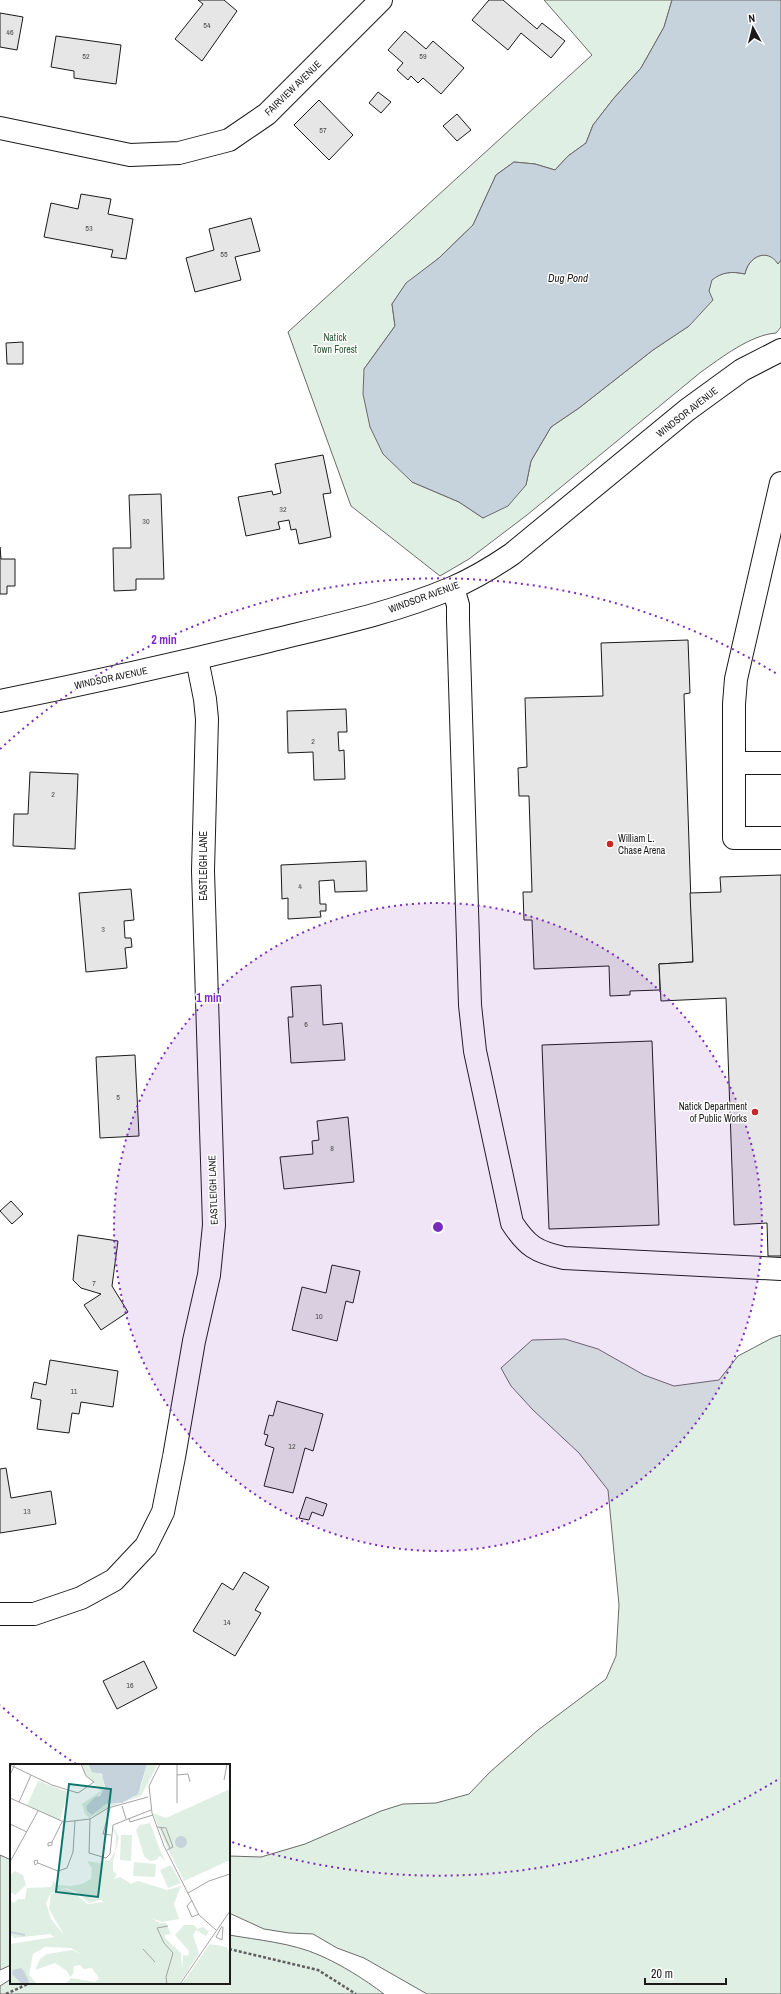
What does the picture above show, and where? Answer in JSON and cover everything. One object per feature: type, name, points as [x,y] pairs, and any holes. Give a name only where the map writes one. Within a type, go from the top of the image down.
[{"type":"street","name":"FAIRVIEW AVENUE","points":[[0,128],[130,155],[179,153],[229,140],[267,114],[381,0]]},
{"type":"street","name":"WINDSOR AVENUE","points":[[0,701],[197,659],[369,616],[421,600],[453,588],[482,574],[512,554],[687,410],[742,370],[781,350]]},
{"type":"street","points":[[781,483],[736,679],[734,763],[734,838],[781,838]]},
{"type":"street","points":[[453,588],[458,605],[470,1013],[475,1051],[512,1223],[531,1247],[544,1254],[564,1258],[781,1269]]},
{"type":"street","name":"EASTLEIGH LANE","points":[[0,1614],[34,1614],[80,1598],[114,1580],[146,1546],[163,1512],[194,1341],[209,1275],[214,1225],[203,878],[207,719],[205,699],[197,659]]},
{"type":"street","points":[[734,763],[781,763]]},
{"type":"path","points":[[230,1949],[318,1970],[356,1994]]},
{"type":"path","points":[[6,1994],[28,1984]]},
{"type":"green space","name":"Natick Town Forest","points":[[544,0],[672,0],[664,27],[641,68],[614,98],[593,125],[586,143],[568,156],[555,170],[535,164],[514,162],[496,175],[473,225],[439,258],[406,284],[392,304],[395,326],[364,369],[412,482],[459,502],[483,518],[526,485],[531,461],[551,427],[579,408],[653,350],[689,326],[709,291],[711,280],[719,275],[727,273],[745,274],[750,263],[758,256],[769,256],[774,258],[778,263],[781,260],[781,327],[776,333],[756,338],[736,348],[701,372],[527,515],[469,559],[440,576],[351,506],[288,332],[592,55]]},
{"type":"green space","points":[[781,1335],[781,1994],[427,1994],[364,1958],[337,1948],[313,1934],[289,1933],[264,1929],[230,1913],[230,1856],[261,1857],[305,1844],[381,1811],[403,1804],[436,1803],[469,1794],[490,1772],[538,1730],[606,1679],[616,1656],[619,1605],[608,1490],[579,1453],[533,1410],[511,1386],[501,1368],[532,1340],[565,1339],[598,1349],[644,1375],[674,1386],[719,1380],[738,1356],[772,1338]]},
{"type":"green space","points":[[0,1855],[10,1860],[10,1965],[0,1970]]},
{"type":"green space","points":[[230,1935],[275,1942],[309,1951],[344,1968],[384,1994],[0,1994],[0,1986],[10,1980],[10,1984],[230,1984]]},
{"type":"water","name":"Dug Pond","points":[[672,0],[781,0],[781,260],[778,264],[769,256],[758,256],[750,263],[745,274],[727,273],[712,280],[709,291],[713,300],[689,326],[653,350],[579,408],[551,427],[531,461],[526,485],[508,506],[483,518],[459,502],[412,482],[383,454],[370,427],[363,394],[364,369],[395,326],[392,304],[406,283],[439,258],[473,225],[496,175],[514,162],[535,164],[555,170],[568,156],[586,143],[593,125],[614,98],[641,68],[664,27]]},
{"type":"building","points":[[198,0],[224,0],[237,11],[202,61],[175,39],[203,4]]},
{"type":"building","points":[[489,0],[503,0],[537,29],[542,23],[565,41],[551,58],[521,33],[508,50],[472,20]]},
{"type":"building","points":[[0,13],[23,17],[17,50],[0,47]]},
{"type":"building","points":[[405,31],[426,49],[433,41],[464,68],[441,94],[423,78],[418,83],[411,76],[408,80],[397,70],[403,63],[388,50]]},
{"type":"building","points":[[56,36],[121,45],[116,84],[74,78],[74,71],[51,67]]},
{"type":"building","points":[[378,92],[391,102],[381,113],[369,103]]},
{"type":"building","points":[[319,100],[353,135],[329,160],[294,125]]},
{"type":"building","points":[[457,114],[471,130],[457,141],[443,126]]},
{"type":"building","points":[[81,194],[111,199],[108,214],[133,219],[126,259],[111,257],[113,250],[44,237],[51,203],[78,209]]},
{"type":"building","points":[[251,218],[260,251],[235,257],[241,280],[195,292],[186,258],[214,250],[209,229]]},
{"type":"building","points":[[23,342],[23,364],[7,364],[6,343]]},
{"type":"building","points":[[323,455],[331,493],[323,494],[331,537],[299,544],[296,529],[291,530],[289,520],[278,522],[280,529],[246,536],[238,497],[272,491],[273,495],[281,493],[275,464]]},
{"type":"building","points":[[161,494],[164,579],[136,579],[136,590],[114,591],[113,548],[131,548],[129,495]]},
{"type":"building","points":[[0,547],[1,559],[15,559],[15,586],[7,586],[7,594],[0,594]]},
{"type":"building","name":"William L. Chase Arena","points":[[688,640],[690,693],[684,694],[693,962],[659,964],[660,990],[630,991],[630,995],[610,996],[609,966],[534,969],[532,920],[524,920],[523,892],[532,892],[529,796],[519,796],[518,768],[527,767],[525,698],[603,696],[601,643]]},
{"type":"building","points":[[346,709],[347,732],[338,732],[339,751],[344,750],[345,779],[314,780],[313,752],[288,753],[287,711]]},
{"type":"building","points":[[30,772],[78,774],[75,849],[13,846],[14,814],[28,814]]},
{"type":"building","points":[[366,861],[367,891],[335,892],[334,880],[319,881],[320,904],[326,904],[326,911],[320,911],[321,917],[288,919],[288,898],[282,899],[281,865]]},
{"type":"building","name":"Natick Department of Public Works","points":[[781,875],[781,1256],[768,1256],[767,1223],[734,1225],[726,998],[661,1001],[659,964],[693,962],[690,893],[721,892],[720,877]]},
{"type":"building","points":[[131,889],[134,920],[124,921],[125,938],[131,938],[132,947],[125,948],[127,968],[86,972],[79,893]]},
{"type":"building","points":[[321,985],[323,1025],[342,1023],[345,1060],[291,1063],[288,1017],[293,1017],[291,987]]},
{"type":"building","points":[[652,1041],[659,1225],[549,1229],[542,1045]]},
{"type":"building","points":[[135,1055],[139,1136],[100,1138],[96,1057]]},
{"type":"building","points":[[348,1117],[354,1182],[284,1189],[280,1157],[313,1154],[312,1141],[319,1140],[317,1121]]},
{"type":"building","points":[[11,1201],[23,1214],[12,1224],[0,1211]]},
{"type":"building","points":[[78,1235],[118,1241],[112,1286],[128,1312],[101,1330],[84,1305],[101,1294],[81,1288],[73,1280]]},
{"type":"building","points":[[332,1265],[360,1271],[353,1303],[346,1301],[337,1341],[292,1330],[302,1287],[326,1293]]},
{"type":"building","points":[[50,1360],[118,1371],[113,1407],[81,1402],[79,1414],[72,1413],[69,1433],[37,1429],[41,1400],[31,1398],[34,1382],[46,1385]]},
{"type":"building","points":[[277,1401],[323,1414],[313,1451],[305,1448],[293,1493],[264,1486],[274,1448],[265,1445],[268,1435],[264,1434],[269,1415],[273,1416]]},
{"type":"building","points":[[6,1468],[11,1498],[51,1491],[56,1524],[0,1533],[0,1469]]},
{"type":"building","points":[[306,1497],[327,1504],[323,1516],[312,1512],[309,1520],[299,1518]]},
{"type":"building","points":[[244,1572],[269,1587],[255,1610],[261,1613],[235,1656],[193,1631],[222,1583],[233,1590]]},
{"type":"building","points":[[144,1661],[157,1688],[117,1709],[103,1681]]},
{"type":"place","name":"William L. Chase Arena","points":[[610,844]]},
{"type":"place","name":"Natick Department of Public Works","points":[[755,1112]]}]
